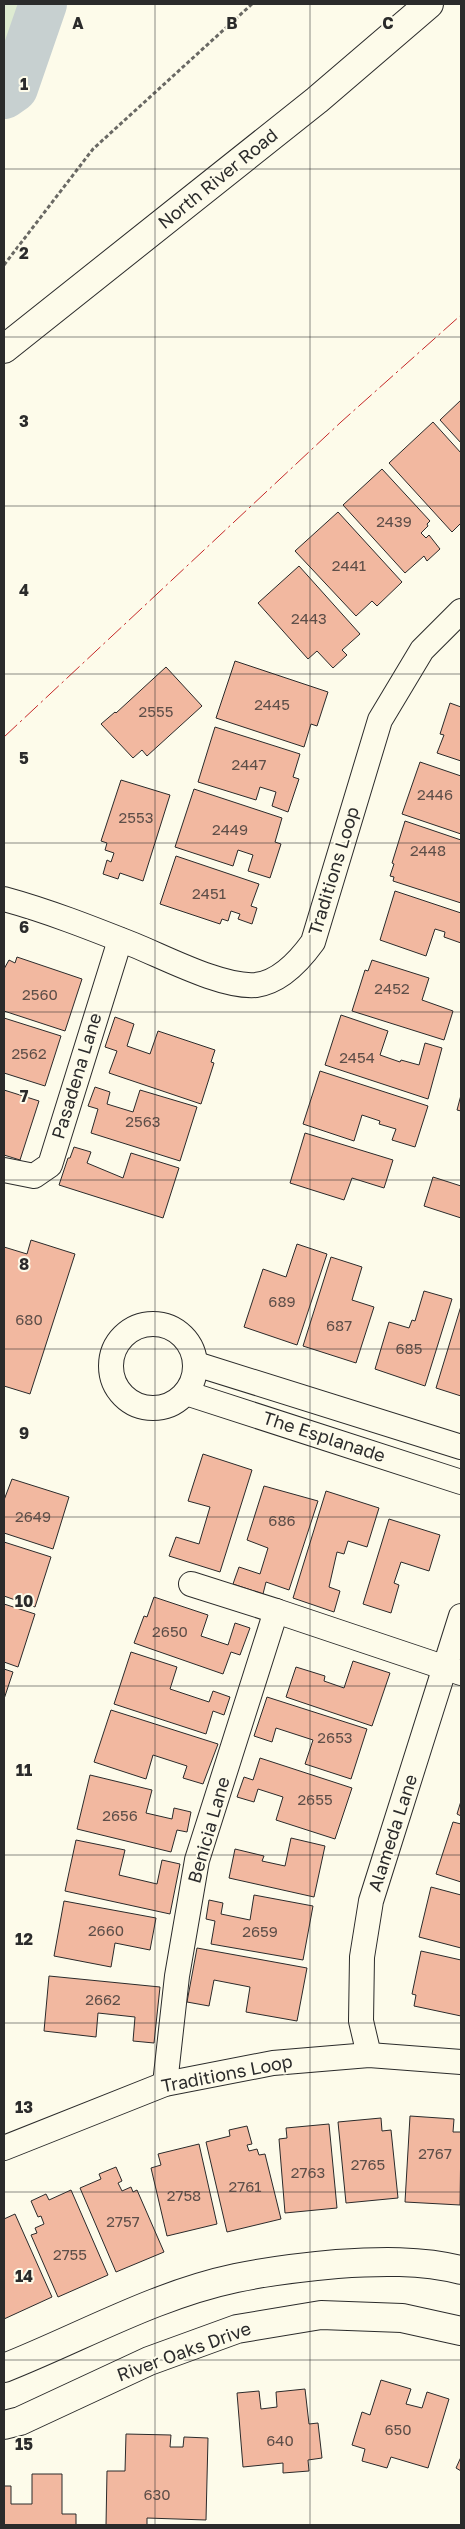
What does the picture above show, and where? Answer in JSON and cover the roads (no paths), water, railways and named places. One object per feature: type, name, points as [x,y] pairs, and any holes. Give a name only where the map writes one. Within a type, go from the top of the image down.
[{"type":"street","name":"North River Road","points":[[4,349],[317,100],[429,4]]},
{"type":"street","name":"Traditions Loop","points":[[4,899],[32,907],[120,940],[228,983],[257,985],[282,974],[300,961],[313,942],[380,720],[422,650],[461,611]]},
{"type":"street","name":"Pasadena Lane","points":[[4,1170],[34,1176],[50,1165],[120,940]]},
{"type":"street","points":[[153,1322],[174,1328],[190,1343],[196,1364],[186,1393],[169,1406],[148,1409],[127,1401],[114,1384],[110,1363],[116,1342],[132,1327],[153,1322]]},
{"type":"street","name":"The Esplanade","points":[[196,1364],[461,1447]]},
{"type":"street","name":"The Esplanade","points":[[186,1393],[461,1482]]},
{"type":"street","points":[[191,1584],[453,1670]]},
{"type":"street","name":"Benicia Lane","points":[[166,2084],[177,1976],[197,1860],[276,1611]]},
{"type":"street","name":"Alameda Lane","points":[[369,2055],[362,2020],[362,1957],[371,1900],[453,1670],[461,1616]]},
{"type":"street","name":"Traditions Loop","points":[[4,2148],[166,2084],[272,2063],[369,2055],[461,2062]]},
{"type":"street","points":[[4,2368],[174,2297],[235,2278],[311,2266],[376,2261],[441,2265],[461,2270]]},
{"type":"street","name":"River Oaks Drive","points":[[4,2425],[20,2421],[149,2361],[237,2329],[321,2315],[402,2318],[461,2332]]},
{"type":"waterway","points":[[4,95],[14,88],[43,4]]}]
